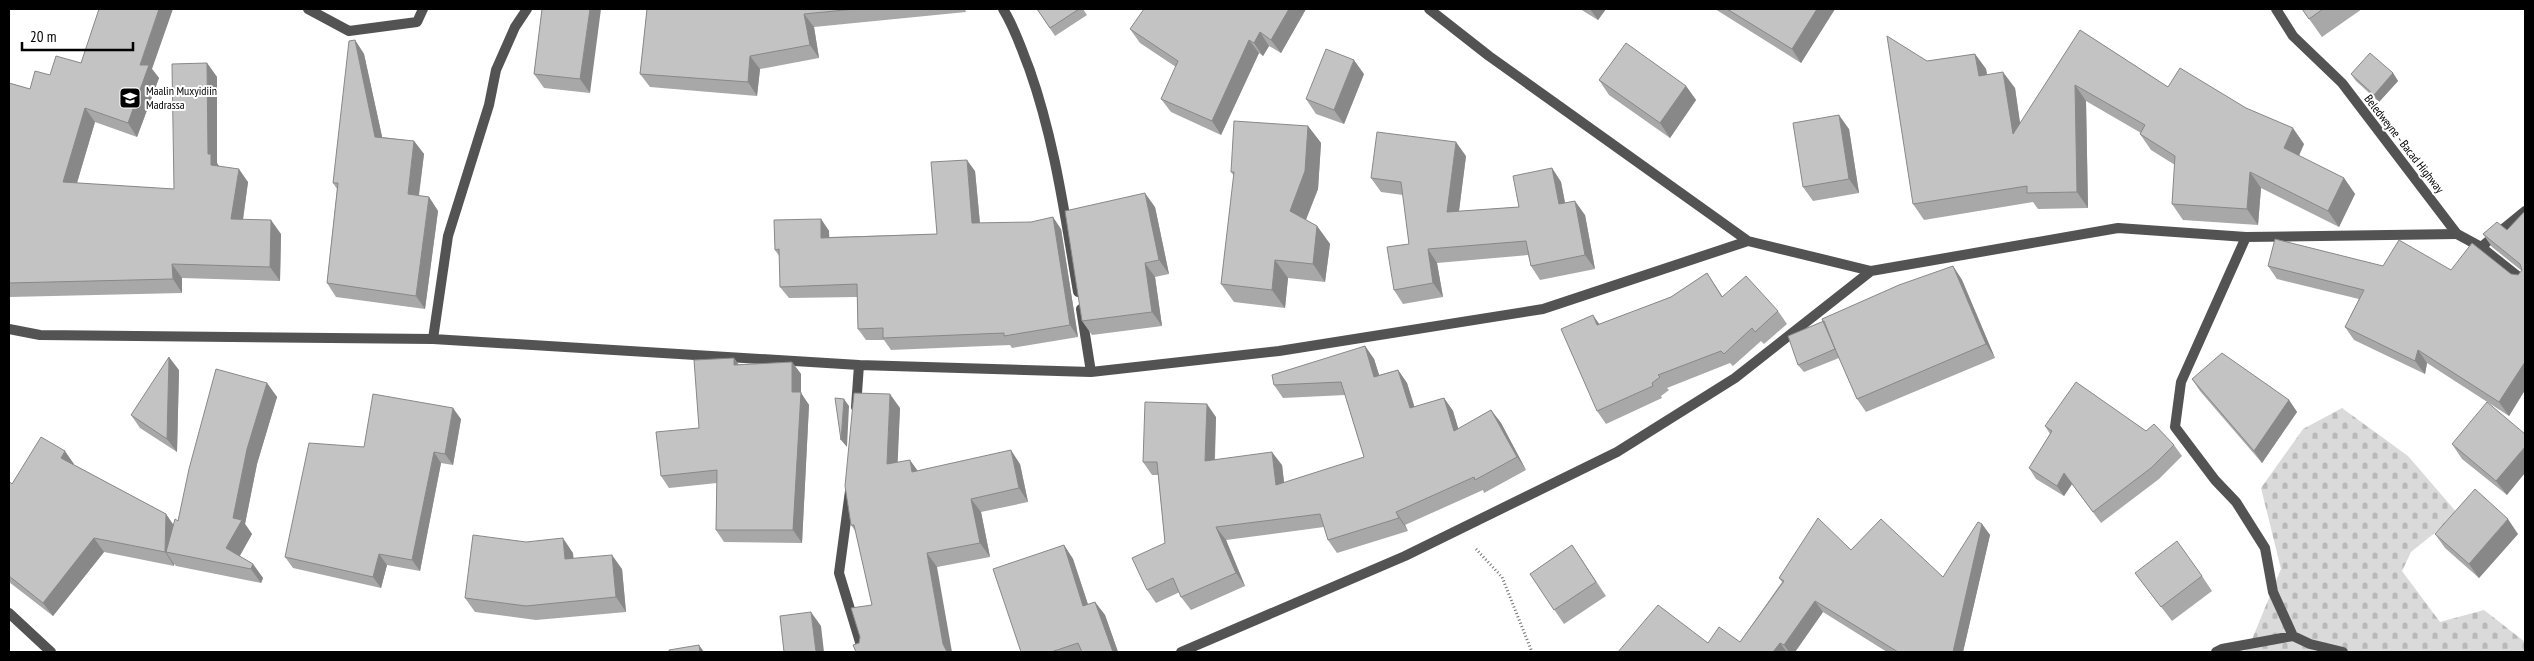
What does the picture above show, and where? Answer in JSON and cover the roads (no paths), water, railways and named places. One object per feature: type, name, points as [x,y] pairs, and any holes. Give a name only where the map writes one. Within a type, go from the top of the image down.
[{"type":"street","points":[[308,9],[349,31],[417,22],[423,9]]},
{"type":"street","points":[[433,339],[448,236],[489,105],[496,70],[515,27],[527,9]]},
{"type":"street","points":[[1004,9],[1013,24],[1044,110],[1060,185],[1091,372]]},
{"type":"street","points":[[1429,9],[1489,56],[1748,241],[1871,271],[2118,228],[2246,237],[2457,234]]},
{"type":"street","name":"Beledweyne - Bacad Highway","points":[[2276,9],[2293,36],[2342,83],[2457,234],[2481,247],[2525,282]]},
{"type":"street","points":[[2481,247],[2525,211]]},
{"type":"street","points":[[2246,237],[2181,382],[2175,427],[2215,480],[2236,502],[2265,548],[2273,592],[2293,636]]},
{"type":"street","points":[[9,329],[40,335],[433,339],[859,365],[1091,372],[1279,351],[1543,309],[1748,241]]},
{"type":"street","points":[[1181,652],[1458,531],[1617,452],[1735,378],[1871,271]]},
{"type":"street","points":[[856,420],[859,365]]},
{"type":"street","points":[[850,483],[839,573],[863,652]]},
{"type":"street","points":[[9,613],[51,652]]},
{"type":"street","points":[[2216,652],[2222,649],[2293,636],[2310,644],[2343,652]]},
{"type":"place","name":"Maalin Muxyidiin Madrassa","points":[[130,98]]}]
